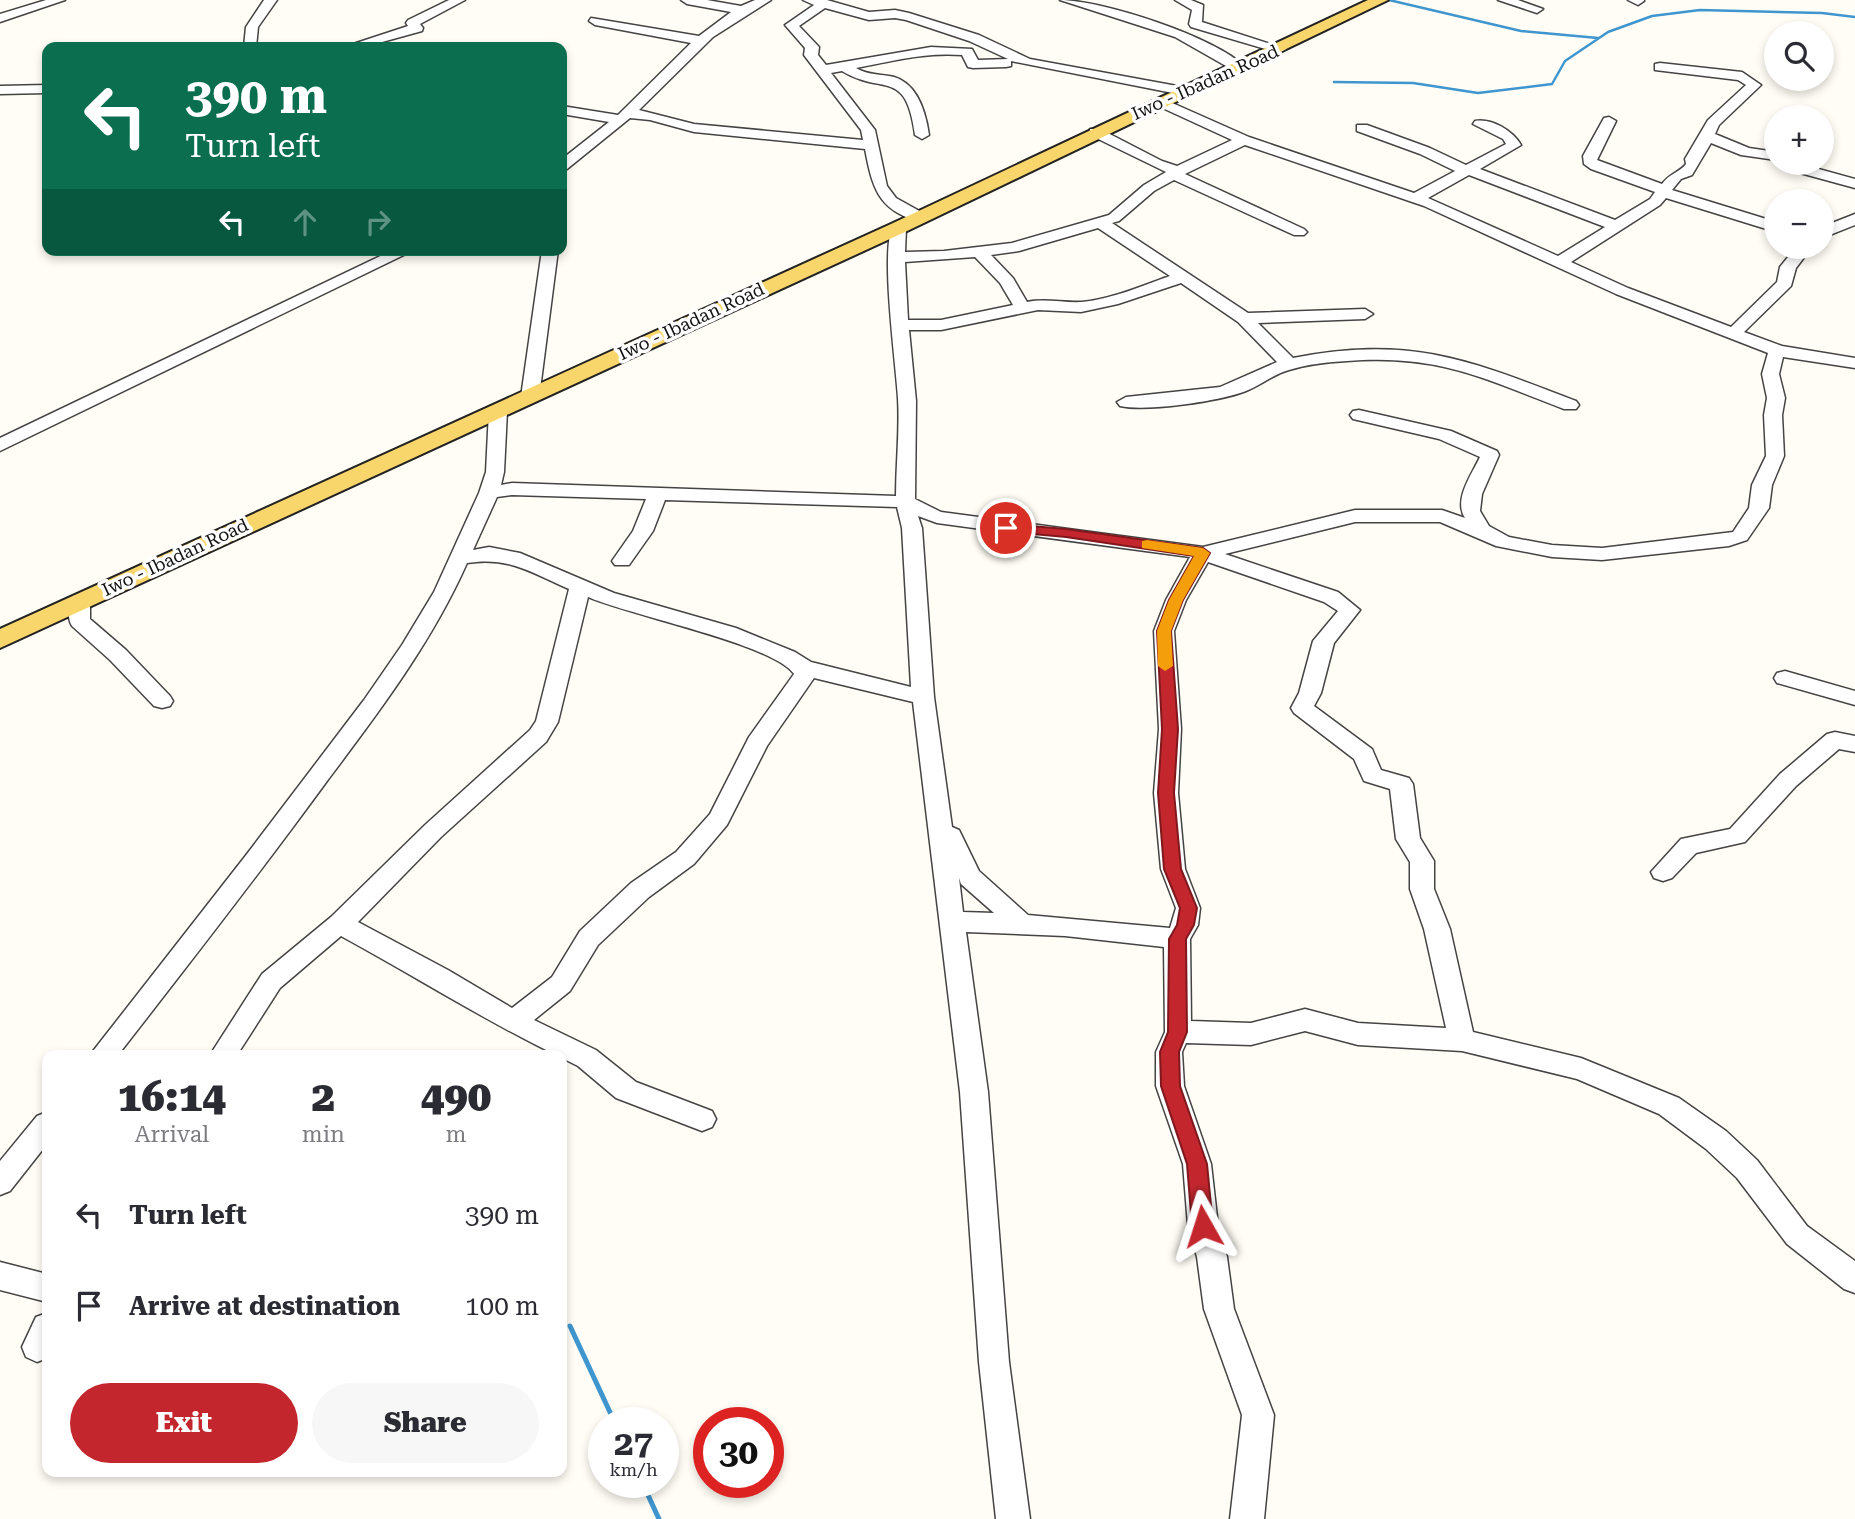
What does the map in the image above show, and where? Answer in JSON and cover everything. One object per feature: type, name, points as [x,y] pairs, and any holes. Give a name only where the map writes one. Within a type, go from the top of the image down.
[{"type":"main road","name":"Iwo - Ibadan Road","points":[[0,639],[530,397],[1376,2]]},
{"type":"street","points":[[0,19],[59,0]]},
{"type":"street","points":[[250,42],[250,32],[271,0]]},
{"type":"street","points":[[368,42],[417,28],[412,23],[459,0]]},
{"type":"street","points":[[687,0],[740,10]]},
{"type":"street","points":[[567,163],[740,10],[765,0]]},
{"type":"street","points":[[809,0],[869,16],[895,14],[909,17],[974,38],[1005,54],[1027,61],[1188,92]]},
{"type":"street","points":[[1066,0],[1181,34],[1238,67]]},
{"type":"street","points":[[1181,0],[1199,8],[1195,24],[1181,34]]},
{"type":"street","points":[[1504,0],[1537,9]]},
{"type":"street","points":[[824,3],[809,16],[791,25],[812,47],[809,51],[811,55],[868,130],[880,187],[908,222],[895,248],[899,257],[896,275],[907,401],[905,502],[912,528],[923,697],[941,820],[974,1092],[994,1362],[1013,1519]]},
{"type":"street","points":[[595,21],[703,41]]},
{"type":"street","points":[[1195,24],[1279,49]]},
{"type":"street","points":[[822,70],[866,64],[896,54],[948,49],[967,52],[973,64],[1006,63]]},
{"type":"street","points":[[1560,262],[1655,202],[1676,176],[1687,172],[1693,164],[1692,159],[1713,123],[1754,86],[1754,83],[1742,76],[1660,67]]},
{"type":"street","points":[[845,68],[858,75],[893,81],[906,90],[919,114],[922,135]]},
{"type":"street","points":[[0,90],[42,89]]},
{"type":"street","points":[[1161,102],[1244,140],[1416,198],[1622,291],[1778,351],[1855,363]]},
{"type":"street","points":[[567,111],[622,117],[639,113],[781,146],[872,145]]},
{"type":"street","points":[[1609,121],[1607,131],[1591,154],[1589,161],[1596,166],[1764,223]]},
{"type":"street","points":[[1416,198],[1514,145],[1509,136],[1480,124]]},
{"type":"street","points":[[1362,128],[1616,226]]},
{"type":"street","points":[[1095,132],[1238,206],[1299,232]]},
{"type":"street","points":[[1707,136],[1746,152],[1764,154]]},
{"type":"street","points":[[899,257],[1013,248],[1114,218],[1149,188],[1176,172],[1244,140]]},
{"type":"street","points":[[1823,175],[1855,184]]},
{"type":"street","points":[[1834,228],[1855,219]]},
{"type":"street","points":[[1100,222],[1244,318],[1289,364]]},
{"type":"street","points":[[979,252],[1007,282],[1022,307]]},
{"type":"street","points":[[0,445],[394,256]]},
{"type":"street","points":[[530,397],[549,256]]},
{"type":"street","points":[[1734,332],[1785,283],[1787,267],[1794,259]]},
{"type":"street","points":[[900,326],[941,325],[1022,307],[1081,307],[1112,302],[1181,278]]},
{"type":"street","points":[[1244,318],[1365,314]]},
{"type":"street","points":[[1247,1519],[1258,1415],[1219,1308],[1212,1257],[1203,1226],[1197,1164],[1170,1086],[1169,1052],[1178,1032],[1177,939],[1185,925],[1188,908],[1173,869],[1166,793],[1170,729],[1164,631],[1176,600],[1203,553],[1354,516],[1443,516],[1503,542],[1580,554],[1729,540],[1740,536],[1759,508],[1762,485],[1776,456],[1773,415],[1776,398],[1770,388],[1769,377],[1773,357],[1778,351]]},
{"type":"street","points":[[1126,402],[1208,396],[1238,387],[1268,371],[1289,364],[1347,355],[1428,357],[1499,377],[1570,405]]},
{"type":"street","points":[[107,1050],[256,860],[372,705],[411,648],[460,558],[489,493],[495,472],[498,411]]},
{"type":"street","points":[[1359,415],[1445,435],[1490,455],[1472,494],[1470,511],[1472,518],[1489,534]]},
{"type":"street","points":[[489,493],[512,489],[905,502],[937,517],[1203,553],[1331,597],[1350,610],[1324,641],[1310,693],[1302,708],[1364,755],[1372,775],[1401,784],[1408,839],[1422,861],[1422,889],[1437,929],[1462,1040]]},
{"type":"street","points":[[622,561],[643,531],[657,495]]},
{"type":"street","points":[[460,558],[489,553],[513,557],[607,598],[729,633],[788,657],[804,668],[923,697]]},
{"type":"street","points":[[226,1050],[271,981],[313,943],[340,924],[433,831],[538,736],[547,722],[580,587]]},
{"type":"street","points":[[80,601],[79,621],[118,655],[162,701]]},
{"type":"street","points":[[513,1022],[561,984],[589,938],[640,890],[685,858],[719,819],[757,743],[799,686],[805,674],[804,668]]},
{"type":"street","points":[[1785,678],[1855,698]]},
{"type":"street","points":[[1663,872],[1689,845],[1737,836],[1788,780],[1835,740],[1855,744]]},
{"type":"street","points":[[941,820],[970,877],[1020,922]]},
{"type":"street","points":[[954,922],[1020,922],[1091,927],[1177,939]]},
{"type":"street","points":[[340,924],[439,977],[513,1022],[587,1058],[626,1090],[702,1119]]},
{"type":"street","points":[[1178,1032],[1251,1034],[1305,1020],[1358,1034],[1462,1040],[1581,1069],[1669,1106],[1716,1140],[1747,1169],[1797,1235],[1855,1279]]},
{"type":"street","points":[[0,1182],[42,1130]]},
{"type":"street","points":[[0,1276],[42,1287]]},
{"type":"waterway","points":[[1389,0],[1521,31],[1598,38]]},
{"type":"waterway","points":[[1334,82],[1413,83],[1478,93],[1552,84],[1565,61],[1608,32],[1652,16],[1700,10],[1822,13],[1855,17]]},
{"type":"waterway","points":[[570,1326],[608,1407]]},
{"type":"waterway","points":[[649,1498],[659,1519]]},
{"type":"slow traffic","points":[[1147,545],[1203,553],[1176,600],[1164,631],[1165,666]]},
{"type":"route","points":[[1006,528],[1066,533],[1203,553],[1176,600],[1164,631],[1170,729],[1166,793],[1173,869],[1188,908],[1185,925],[1177,939],[1178,1032],[1169,1052],[1170,1086],[1197,1164],[1203,1226]]}]
